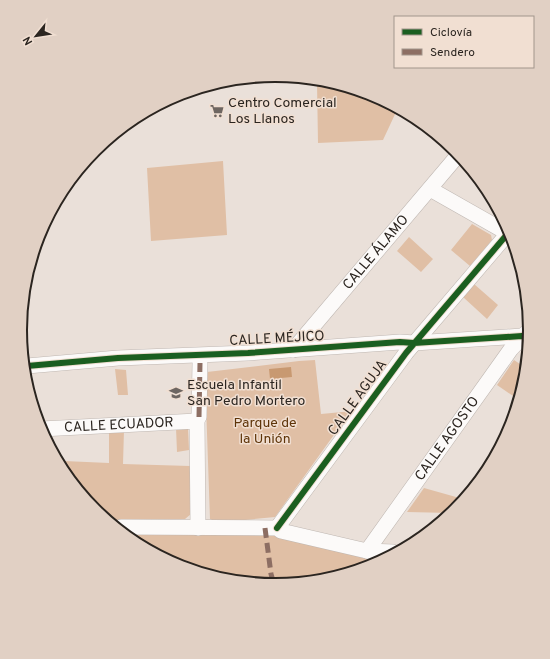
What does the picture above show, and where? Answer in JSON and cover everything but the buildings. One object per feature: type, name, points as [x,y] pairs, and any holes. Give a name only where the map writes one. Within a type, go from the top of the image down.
[{"type":"street","name":"CALLE ÁLAMO","points":[[293,350],[455,159]]},
{"type":"street","points":[[430,189],[501,228]]},
{"type":"street","name":"CALLE AGUJA","points":[[277,528],[414,343],[505,238]]},
{"type":"street","name":"CALLE MÉJICO","points":[[30,366],[118,358],[293,350],[400,342],[414,343],[523,334]]},
{"type":"street","name":"CALLE AGOSTO","points":[[367,551],[511,349],[522,338]]},
{"type":"street","points":[[198,528],[198,419],[200,363]]},
{"type":"street","name":"CALLE ECUADOR","points":[[48,429],[198,419]]},
{"type":"street","points":[[125,527],[277,528],[281,531],[367,551],[386,552]]},
{"type":"green space","points":[[317,85],[339,90],[370,100],[396,113],[383,140],[318,143]]},
{"type":"green space","points":[[223,161],[227,235],[151,241],[147,168]]},
{"type":"green space","points":[[472,224],[491,235],[492,240],[470,266],[451,250]]},
{"type":"green space","points":[[409,237],[433,259],[421,272],[397,251]]},
{"type":"green space","points":[[474,284],[498,305],[487,319],[463,297]]},
{"type":"green space","name":"Parque de la Unión","points":[[315,360],[321,414],[353,411],[336,432],[275,517],[245,520],[210,519],[205,376],[207,372]]},
{"type":"green space","points":[[514,360],[521,364],[514,397],[497,385]]},
{"type":"green space","points":[[115,369],[126,370],[128,395],[118,395]]},
{"type":"green space","points":[[176,428],[188,428],[189,450],[177,452]]},
{"type":"green space","points":[[124,430],[123,464],[190,466],[191,514],[185,519],[117,521],[100,505],[78,480],[65,461],[109,463],[109,431]]},
{"type":"green space","points":[[424,488],[457,497],[442,513],[407,512]]},
{"type":"green space","points":[[133,533],[275,535],[378,556],[355,564],[323,573],[275,578],[259,577],[227,573],[180,559]]},
{"type":"shaded area","points":[[291,367],[292,377],[270,379],[269,369]]},
{"type":"marked path","points":[[199,417],[200,363]]},
{"type":"marked path","points":[[265,528],[272,578]]},
{"type":"cycle path","points":[[277,528],[406,353],[505,237]]},
{"type":"cycle path","points":[[30,366],[118,358],[248,353],[400,342],[414,343],[523,336]]},
{"type":"place","name":"Centro Comercial Los Llanos","points":[[217,111]]},
{"type":"place","name":"Escuela Infantil San Pedro Mortero","points":[[176,393]]}]
